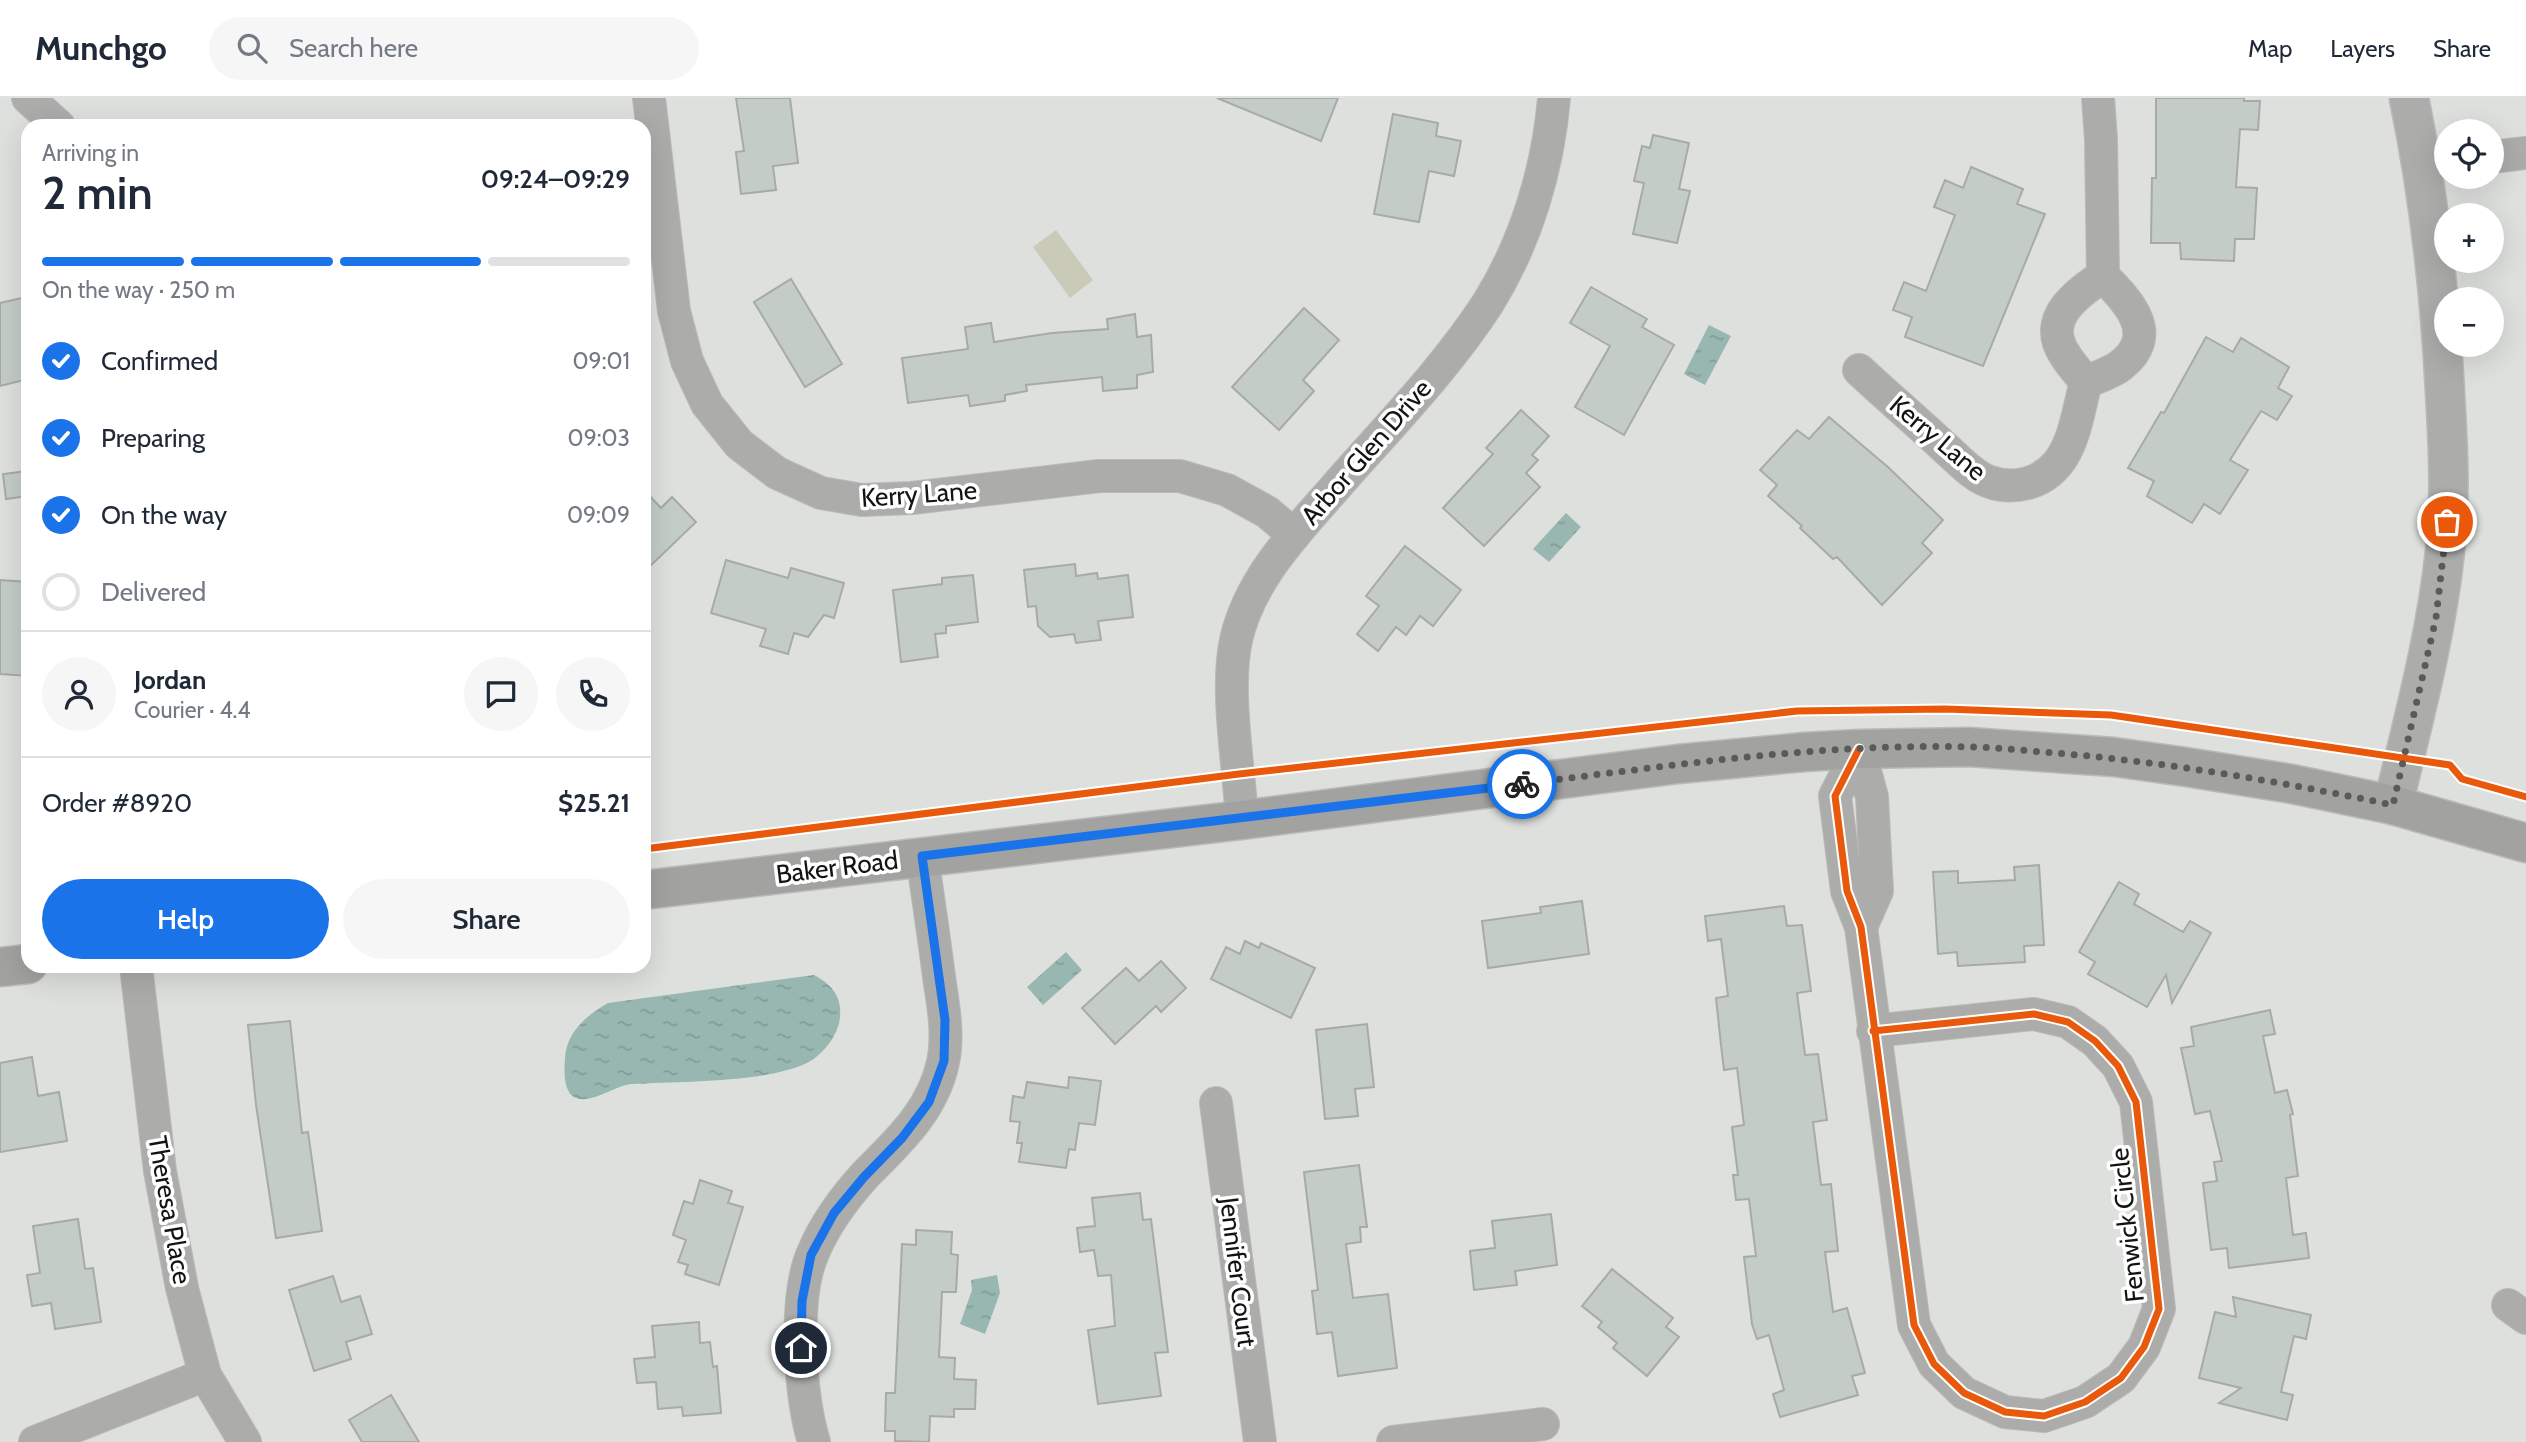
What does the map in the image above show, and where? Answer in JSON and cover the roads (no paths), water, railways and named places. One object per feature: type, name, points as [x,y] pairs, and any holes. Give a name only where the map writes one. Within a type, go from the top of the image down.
[{"type":"main road","name":"Baker Road","points":[[651,889],[1241,820],[1678,764],[1804,751],[1859,749],[1969,747],[2113,757],[2292,784],[2393,805],[2526,843]]},
{"type":"main road","points":[[0,967],[21,965]]},
{"type":"street","points":[[28,98],[51,119]]},
{"type":"street","name":"Kerry Lane","points":[[649,98],[674,311],[687,361],[707,404],[740,444],[777,473],[821,493],[862,500],[912,498],[1099,476],[1180,476],[1227,490],[1267,512],[1294,535]]},
{"type":"street","name":"Arbor Glen Drive","points":[[1241,820],[1231,685],[1236,640],[1250,599],[1294,535],[1454,351],[1488,302],[1516,251],[1536,193],[1551,129],[1554,98]]},
{"type":"street","points":[[2098,98],[2103,276],[2128,301],[2137,319],[2140,337],[2133,354],[2119,367],[2086,382],[2063,353],[2058,325],[2063,310],[2072,297],[2103,276]]},
{"type":"street","points":[[2409,98],[2434,159]]},
{"type":"street","points":[[2504,155],[2526,153]]},
{"type":"street","points":[[2393,805],[2436,618],[2446,536],[2449,469],[2436,263],[2435,189]]},
{"type":"street","name":"Kerry Lane","points":[[1859,370],[1966,466],[1987,481],[2007,486],[2027,484],[2047,475],[2060,461],[2070,440],[2086,382]]},
{"type":"street","name":"Fenwick Circle","points":[[1859,749],[1835,796],[1847,891],[1861,926],[1873,1031],[1914,1325],[1934,1364],[1964,1393],[2005,1412],[2044,1416],[2085,1402],[2121,1378],[2144,1347],[2159,1309],[2136,1102],[2118,1066],[2095,1041],[2068,1022],[2034,1014],[1873,1031]]},
{"type":"street","points":[[814,1442],[808,1422],[801,1348],[802,1301],[811,1255],[834,1213],[902,1138],[929,1102],[944,1061],[945,1020],[922,856]]},
{"type":"street","name":"Theresa Place","points":[[137,973],[160,1171],[182,1288],[205,1375],[245,1442]]},
{"type":"street","name":"Jennifer Court","points":[[1216,1103],[1260,1442]]},
{"type":"street","points":[[36,1442],[205,1375]]},
{"type":"street","points":[[1393,1442],[1543,1424]]},
{"type":"water","points":[[1709,325],[1731,336],[1705,385],[1684,374]]},
{"type":"water","points":[[1566,513],[1581,527],[1549,562],[1533,549]]},
{"type":"water","points":[[1066,952],[1082,970],[1043,1005],[1027,987]]},
{"type":"water","points":[[814,975],[826,982],[834,992],[839,1003],[840,1017],[837,1030],[829,1043],[819,1055],[807,1063],[789,1070],[746,1078],[625,1085],[583,1099],[576,1098],[569,1091],[564,1069],[569,1041],[585,1019],[608,1003]]},
{"type":"water","points":[[997,1275],[1000,1293],[985,1334],[960,1324],[972,1290],[971,1280]]}]
